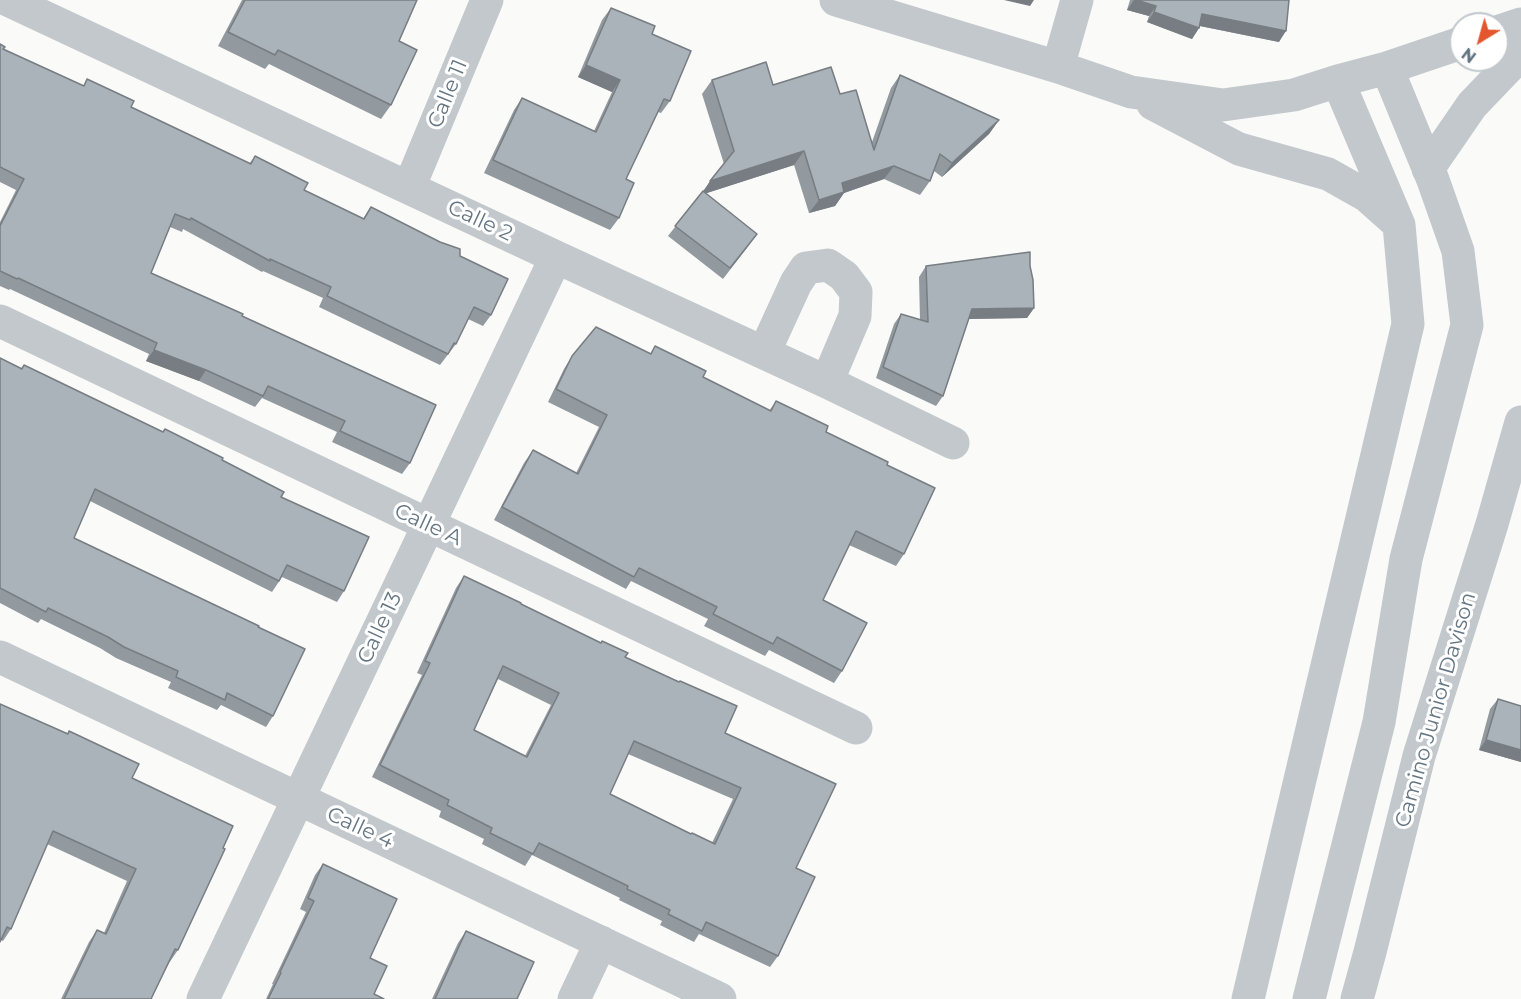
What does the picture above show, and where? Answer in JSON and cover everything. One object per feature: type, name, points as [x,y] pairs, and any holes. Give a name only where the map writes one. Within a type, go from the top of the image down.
[{"type":"street","name":"Calle 2","points":[[8,0],[954,442]]},
{"type":"street","name":"Calle 11","points":[[409,188],[487,0]]},
{"type":"street","points":[[836,0],[1058,67],[1131,92],[1239,149],[1328,174],[1367,196],[1399,225]]},
{"type":"street","points":[[1058,67],[1077,0]]},
{"type":"street","points":[[1131,92],[1222,105],[1294,95],[1449,47]]},
{"type":"street","points":[[1428,169],[1472,105],[1521,54]]},
{"type":"street","points":[[1309,999],[1379,722],[1406,559],[1467,325],[1458,251],[1387,68]]},
{"type":"street","points":[[1248,999],[1408,324],[1399,225],[1338,81]]},
{"type":"street","name":"Calle 13","points":[[203,999],[556,257]]},
{"type":"street","points":[[765,353],[796,283],[806,268],[828,265],[843,276],[856,292],[855,316],[827,382]]},
{"type":"street","name":"Calle A","points":[[0,321],[856,728]]},
{"type":"street","name":"Camino Junior Davison","points":[[1357,999],[1419,756],[1492,524],[1521,422]]},
{"type":"street","name":"Calle 4","points":[[0,657],[720,999]]},
{"type":"street","points":[[574,999],[601,942]]},
{"type":"building","points":[[245,0],[417,0],[399,41],[417,50],[391,105],[278,50],[275,55],[228,32]]},
{"type":"building","points":[[1136,0],[1289,0],[1286,31],[1202,14],[1199,28],[1154,12],[1156,6]]},
{"type":"building","points":[[611,8],[655,26],[652,34],[691,51],[670,101],[664,99],[626,179],[634,183],[619,218],[493,160],[522,98],[596,132],[620,80],[586,65]]},
{"type":"building","points":[[0,44],[5,47],[3,49],[84,86],[87,79],[134,101],[131,107],[251,164],[255,156],[308,183],[304,190],[364,219],[371,207],[440,242],[460,249],[460,256],[508,279],[491,315],[474,307],[456,344],[454,343],[448,354],[327,296],[331,287],[270,259],[270,261],[191,218],[190,220],[175,214],[151,273],[436,405],[410,463],[340,431],[345,421],[268,386],[263,396],[154,350],[157,343],[0,271],[0,226],[24,179],[0,167]]},
{"type":"building","points":[[766,62],[773,85],[831,67],[840,94],[856,90],[874,150],[900,75],[999,120],[952,163],[940,154],[930,181],[894,166],[842,183],[844,192],[819,200],[804,151],[710,181],[734,151],[712,80]]},
{"type":"building","points":[[703,191],[757,234],[730,268],[675,226]]},
{"type":"building","points":[[1030,252],[1034,308],[972,309],[943,396],[883,367],[901,314],[928,322],[926,266]]},
{"type":"building","points":[[596,327],[651,354],[655,346],[706,371],[703,377],[771,411],[776,401],[828,426],[826,432],[935,488],[904,554],[856,531],[823,600],[867,623],[842,671],[777,637],[773,644],[713,614],[717,607],[639,568],[634,577],[502,507],[533,450],[578,474],[607,415],[556,389],[572,356]]},
{"type":"building","points":[[0,358],[22,369],[24,365],[163,432],[165,429],[284,492],[281,497],[369,537],[344,591],[287,565],[279,581],[95,489],[74,538],[305,649],[273,716],[227,693],[225,700],[176,677],[178,671],[124,647],[48,608],[46,612],[0,588]]},
{"type":"building","points":[[464,576],[601,643],[602,641],[628,653],[625,657],[737,706],[725,733],[836,784],[796,868],[815,877],[778,956],[706,922],[702,931],[668,914],[670,910],[627,889],[628,886],[539,843],[533,854],[490,833],[492,828],[447,805],[449,800],[380,765],[430,663],[425,661]],"holes":[[[503,666],[559,693],[527,757],[474,730]],[[634,741],[741,788],[715,844],[610,794]]]},
{"type":"building","points":[[1498,699],[1521,706],[1521,750],[1486,740]]},
{"type":"building","points":[[0,704],[68,734],[69,731],[139,764],[132,778],[233,826],[223,848],[225,849],[178,950],[175,949],[151,999],[64,999],[97,930],[106,934],[136,869],[53,831],[11,929],[7,927],[0,942]]},
{"type":"building","points":[[323,864],[397,899],[370,958],[387,966],[374,994],[384,999],[268,999],[314,901],[308,898]]},
{"type":"building","points":[[466,931],[534,962],[517,999],[435,999]]}]
